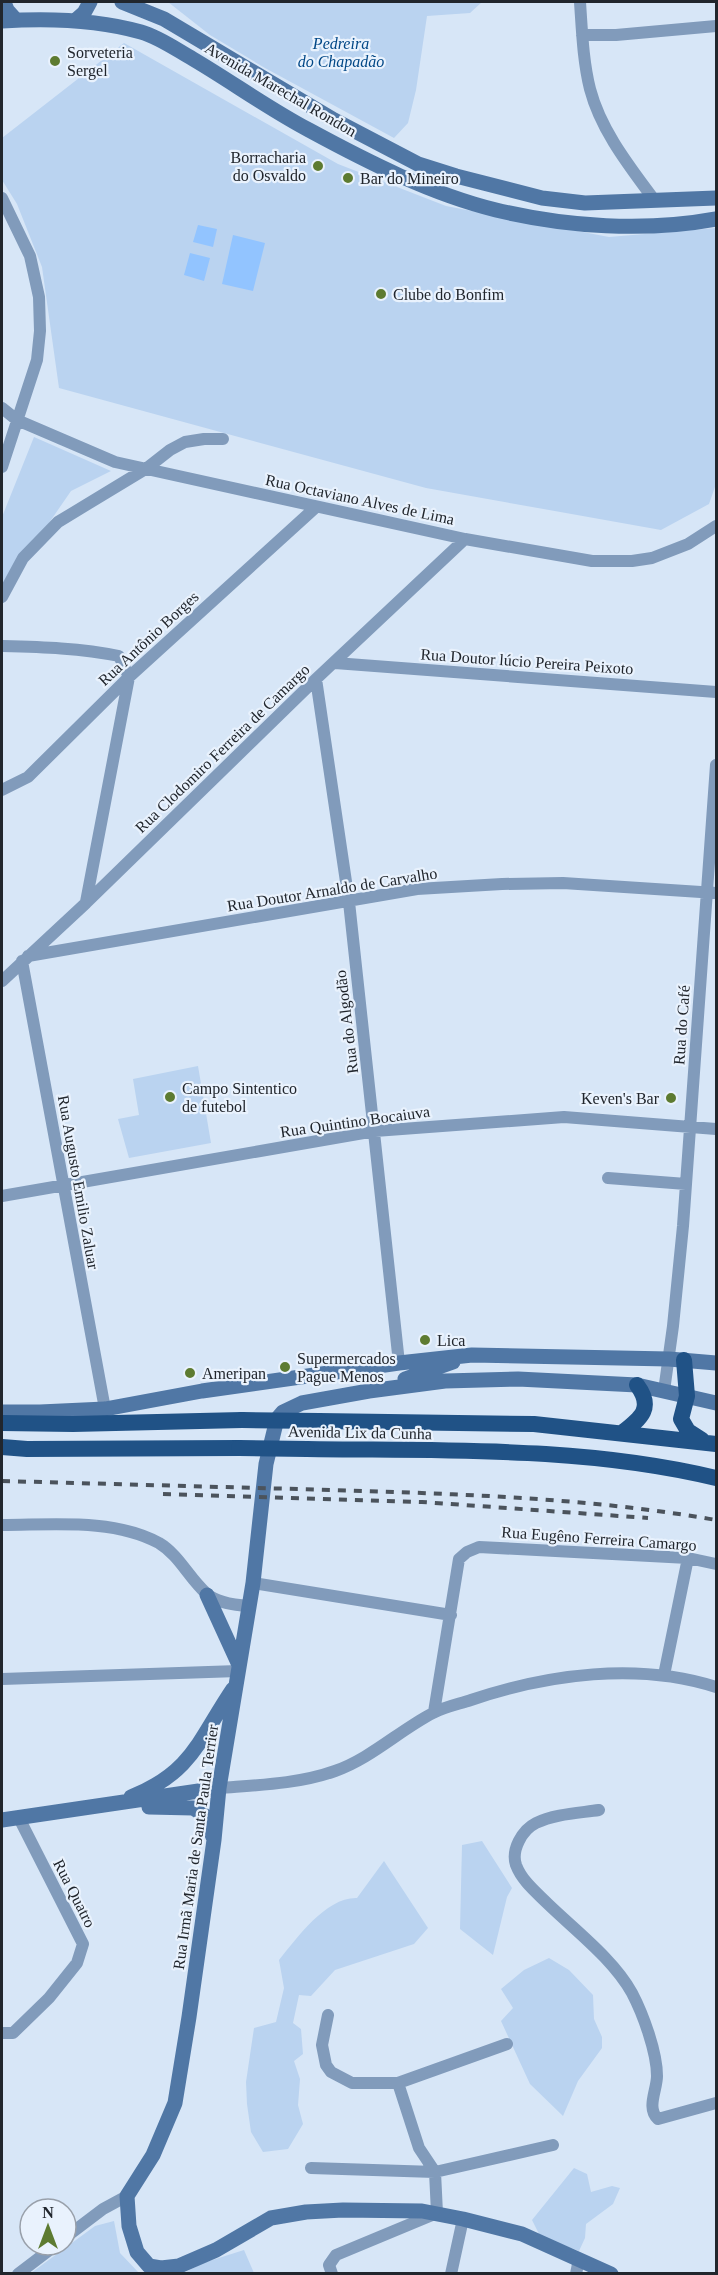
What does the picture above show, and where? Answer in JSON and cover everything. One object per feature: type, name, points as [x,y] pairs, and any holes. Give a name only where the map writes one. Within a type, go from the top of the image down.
[{"type":"highway","points":[[677,1359],[687,1396],[681,1413],[683,1426],[711,1443]]},
{"type":"highway","points":[[623,1432],[641,1416],[644,1410],[645,1403],[637,1385]]},
{"type":"highway","points":[[2,1421],[40,1413]]},
{"type":"highway","name":"Avenida Lix da Cunha","points":[[2,1421],[73,1424],[319,1420],[534,1424],[711,1443]]},
{"type":"highway","name":"Avenida Lix da Cunha","points":[[2,1447],[27,1449],[239,1448],[572,1455],[654,1465],[717,1478]]},
{"type":"main road","points":[[4,2],[9,21]]},
{"type":"main road","points":[[75,20],[84,13],[90,2]]},
{"type":"main road","points":[[122,2],[164,19],[334,120],[418,164],[494,187],[542,198],[585,204],[717,198]]},
{"type":"main road","name":"Avenida Marechal Rondon","points":[[9,21],[75,20],[142,32],[172,47],[307,129],[431,188],[484,206],[545,220],[610,226],[664,225],[717,219]]},
{"type":"main road","points":[[369,1391],[472,1355]]},
{"type":"main road","points":[[2,1412],[40,1413],[105,1409],[202,1391],[472,1355],[677,1359],[717,1363]]},
{"type":"main road","points":[[369,1391],[445,1381],[518,1379],[637,1385],[717,1403]]},
{"type":"main road","name":"Rua Irmã Maria de Santa Paula Terrier","points":[[127,2196],[153,2155],[175,2103],[214,1840],[219,1788],[253,1583],[266,1464],[278,1419],[283,1412],[302,1403],[369,1391]]},
{"type":"main road","points":[[111,1804],[141,1793],[181,1767],[197,1748],[238,1673],[207,1595]]},
{"type":"main road","points":[[2,1820],[219,1788]]},
{"type":"main road","points":[[111,1804],[194,1808],[204,1815],[214,1840]]},
{"type":"main road","points":[[127,2196],[129,2226],[137,2252],[148,2266],[160,2268],[179,2266],[216,2250],[271,2218],[306,2212],[343,2210],[437,2212],[463,2218],[522,2234],[577,2266],[611,2274]]},
{"type":"street","points":[[580,2],[590,90],[606,128],[626,162],[655,201]]},
{"type":"street","points":[[582,35],[616,35],[717,26]]},
{"type":"street","points":[[2,198],[30,256],[39,297],[37,360],[2,467]]},
{"type":"street","name":"Rua Octaviano Alves de Lima","points":[[2,408],[17,420],[115,462],[465,539],[592,561],[632,561],[671,552],[717,526]]},
{"type":"street","points":[[2,597],[23,558],[58,522],[185,442],[223,439]]},
{"type":"street","name":"Rua Antônio Borges","points":[[2,790],[28,777],[129,677],[316,507]]},
{"type":"street","name":"Rua Clodomiro Ferreira de Camargo","points":[[2,981],[465,539]]},
{"type":"street","points":[[2,646],[50,648],[119,656],[129,677],[86,903]]},
{"type":"street","name":"Rua Doutor lúcio Pereira Peixoto","points":[[335,663],[717,692]]},
{"type":"street","name":"Rua do Algodão","points":[[316,680],[349,902],[399,1363]]},
{"type":"street","name":"Rua do Café","points":[[664,1391],[677,1359],[690,1127],[712,893],[717,765]]},
{"type":"street","name":"Rua Doutor Arnaldo de Carvalho","points":[[25,959],[417,889],[563,883],[712,893]]},
{"type":"street","name":"Rua Augusto Emilio Zaluar","points":[[25,959],[62,1185],[105,1409]]},
{"type":"street","name":"Rua Quintino Bocaiuva","points":[[2,1196],[375,1131],[564,1118],[717,1129]]},
{"type":"street","points":[[608,1178],[686,1184]]},
{"type":"street","points":[[2,1525],[90,1525],[150,1538],[175,1556],[207,1595],[228,1603],[249,1606]]},
{"type":"street","name":"Rua Eugêno Ferreira Camargo","points":[[451,1615],[459,1559],[467,1552],[479,1547],[688,1558],[717,1564]]},
{"type":"street","points":[[664,1675],[688,1558]]},
{"type":"street","points":[[253,1583],[451,1615],[434,1712]]},
{"type":"street","points":[[2,1679],[238,1673]]},
{"type":"street","points":[[219,1788],[313,1779],[339,1770],[434,1712],[498,1690],[540,1681],[586,1674],[664,1675],[717,1687]]},
{"type":"street","points":[[599,1810],[565,1815],[536,1823],[523,1834],[517,1845],[514,1854],[516,1864],[530,1887],[618,1972],[633,1994],[647,2031],[657,2068],[653,2114],[658,2119],[717,2103]]},
{"type":"street","name":"Rua Quatro","points":[[7,2033],[49,1998],[77,1964],[82,1944],[19,1818]]},
{"type":"street","points":[[328,2015],[322,2044],[326,2065],[331,2072],[352,2083],[398,2083],[507,2044]]},
{"type":"street","points":[[330,2269],[336,2255],[437,2212],[435,2172],[419,2148],[398,2083]]},
{"type":"street","points":[[311,2168],[435,2172],[553,2145]]},
{"type":"street","name":"Rua Irmã Maria de Santa Paula Terrier","points":[[78,2228],[103,2209],[127,2196]]},
{"type":"street","points":[[451,2274],[463,2218]]},
{"type":"street","points":[[18,2274],[40,2257]]},
{"type":"green space","name":"Pedreira do Chapadão","points":[[168,2],[482,2],[470,13],[427,16],[416,90],[408,123],[394,138],[265,68],[210,35]]},
{"type":"green space","name":"Clube do Bonfim","points":[[124,43],[338,164],[446,206],[609,237],[716,228],[716,484],[709,504],[661,530],[426,488],[59,388],[42,267],[17,204],[2,180],[2,138]]},
{"type":"green space","points":[[34,437],[111,471],[71,491],[2,591],[2,517]]},
{"type":"green space","name":"Campo Sintentico de futebol","points":[[198,1066],[211,1143],[129,1158],[118,1119],[139,1115],[133,1079]]},
{"type":"green space","points":[[482,1841],[512,1888],[507,1897],[493,1955],[460,1929],[462,1845]]},
{"type":"green space","points":[[384,1861],[428,1928],[414,1944],[335,1970],[311,1996],[299,1995],[293,2023],[301,2029],[303,2054],[294,2061],[300,2079],[298,2105],[303,2124],[288,2149],[263,2152],[251,2132],[246,2082],[254,2028],[276,2022],[284,1988],[279,1960],[303,1930],[323,1911],[345,1899],[357,1898]]},
{"type":"green space","points":[[549,1958],[569,1970],[593,1995],[594,2019],[602,2037],[602,2048],[578,2081],[563,2116],[530,2084],[501,2021],[513,2008],[501,1989],[524,1970]]},
{"type":"green space","points":[[574,2168],[587,2174],[591,2192],[612,2186],[620,2188],[613,2204],[586,2224],[585,2238],[579,2251],[540,2236],[532,2220]]},
{"type":"green space","points":[[114,2221],[120,2253],[139,2273],[31,2273],[53,2257],[78,2257],[78,2238],[95,2226]]},
{"type":"green space","points":[[244,2250],[254,2273],[182,2274],[203,2263]]},
{"type":"water","points":[[198,225],[217,229],[213,247],[193,242]]},
{"type":"water","points":[[233,235],[265,243],[253,291],[222,284]]},
{"type":"water","points":[[190,253],[210,258],[204,281],[184,275]]},
{"type":"railway","points":[[2,1481],[477,1495],[621,1507],[716,1520]]},
{"type":"railway","points":[[163,1494],[422,1502],[648,1518]]},
{"type":"place","name":"Sorveteria Sergel","points":[[55,61]]},
{"type":"place","name":"Borracharia do Osvaldo","points":[[318,166]]},
{"type":"place","name":"Bar do Mineiro","points":[[348,178]]},
{"type":"place","name":"Clube do Bonfim","points":[[381,294]]},
{"type":"place","name":"Campo Sintentico de futebol","points":[[170,1097]]},
{"type":"place","name":"Keven's Bar","points":[[671,1098]]},
{"type":"place","name":"Lica","points":[[425,1340]]},
{"type":"place","name":"Supermercados Pague Menos","points":[[285,1367]]},
{"type":"place","name":"Ameripan","points":[[190,1373]]}]
